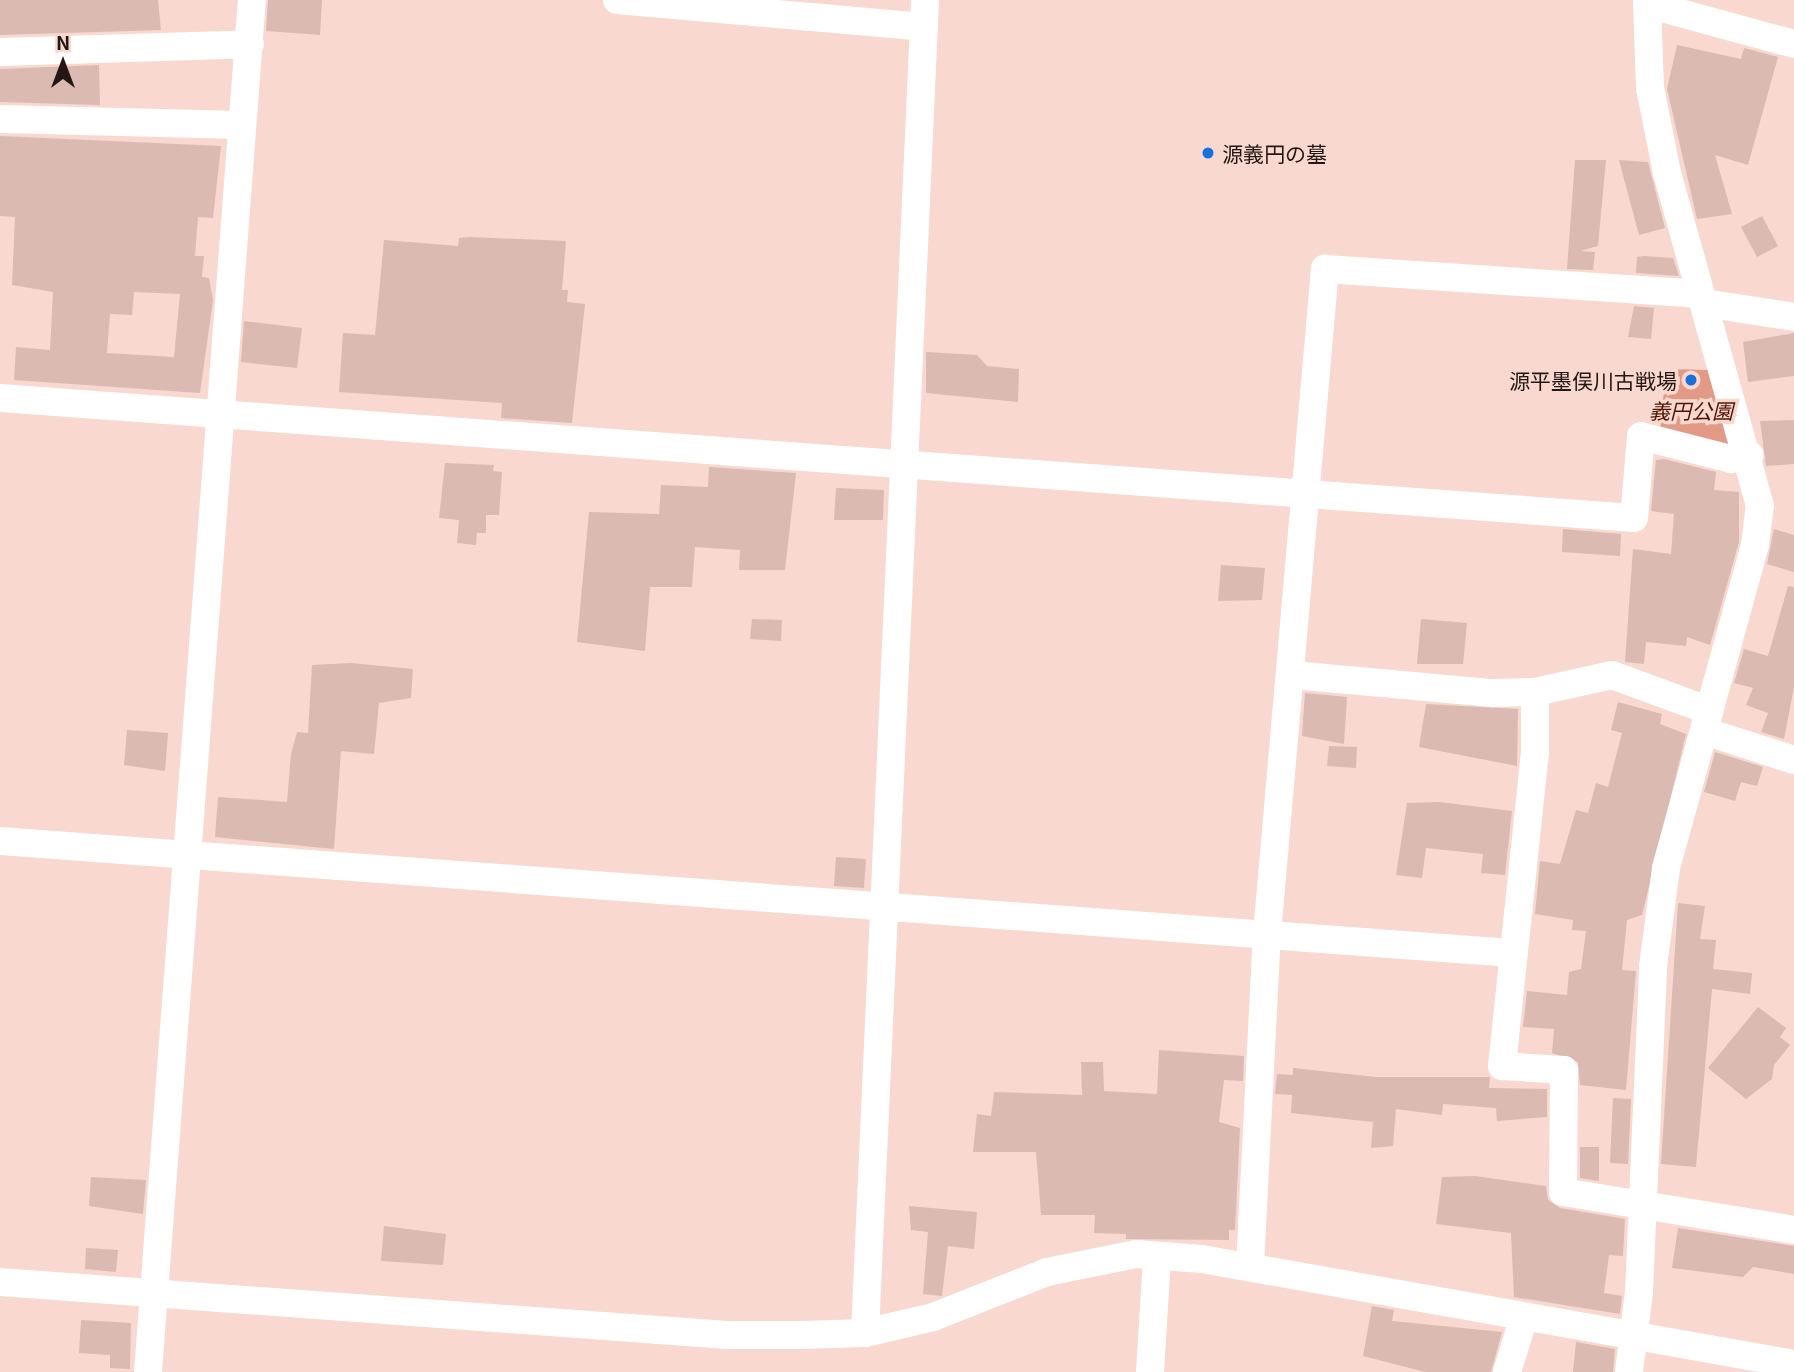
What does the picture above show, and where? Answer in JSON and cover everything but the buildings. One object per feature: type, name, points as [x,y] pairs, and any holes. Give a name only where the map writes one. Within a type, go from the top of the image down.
[{"type":"street","points":[[148,1372],[252,0]]},
{"type":"street","points":[[617,0],[925,13],[901,466],[865,1333]]},
{"type":"street","points":[[1629,1372],[1643,1202],[1655,954],[1666,868],[1759,528],[1750,455],[1701,298],[1656,120],[1647,2],[1794,44]]},
{"type":"street","points":[[0,52],[250,44]]},
{"type":"street","points":[[0,119],[242,125]]},
{"type":"street","points":[[1250,1267],[1267,934],[1310,496],[1325,269],[1701,298],[1794,317]]},
{"type":"street","points":[[0,398],[1634,518],[1641,436],[1731,459],[1750,455]]},
{"type":"street","points":[[1293,675],[1535,692],[1612,675],[1794,760]]},
{"type":"street","points":[[1535,692],[1535,752],[1511,953],[1502,1066],[1564,1070],[1563,1192],[1643,1202],[1794,1230]]},
{"type":"street","points":[[0,841],[1511,953]]},
{"type":"street","points":[[0,1282],[727,1335],[865,1333],[933,1317],[1047,1272],[1109,1254],[1157,1256],[1250,1267],[1794,1364]]},
{"type":"street","points":[[1150,1372],[1157,1256]]},
{"type":"street","points":[[1507,1372],[1524,1317]]},
{"type":"green space","name":"義円公園","points":[[1666,369],[1710,370],[1731,447],[1660,431]]},
{"type":"place","name":"源義円の墓","points":[[1208,153]]},
{"type":"place","name":"源平墨俣川古戦場","points":[[1691,380]]}]
